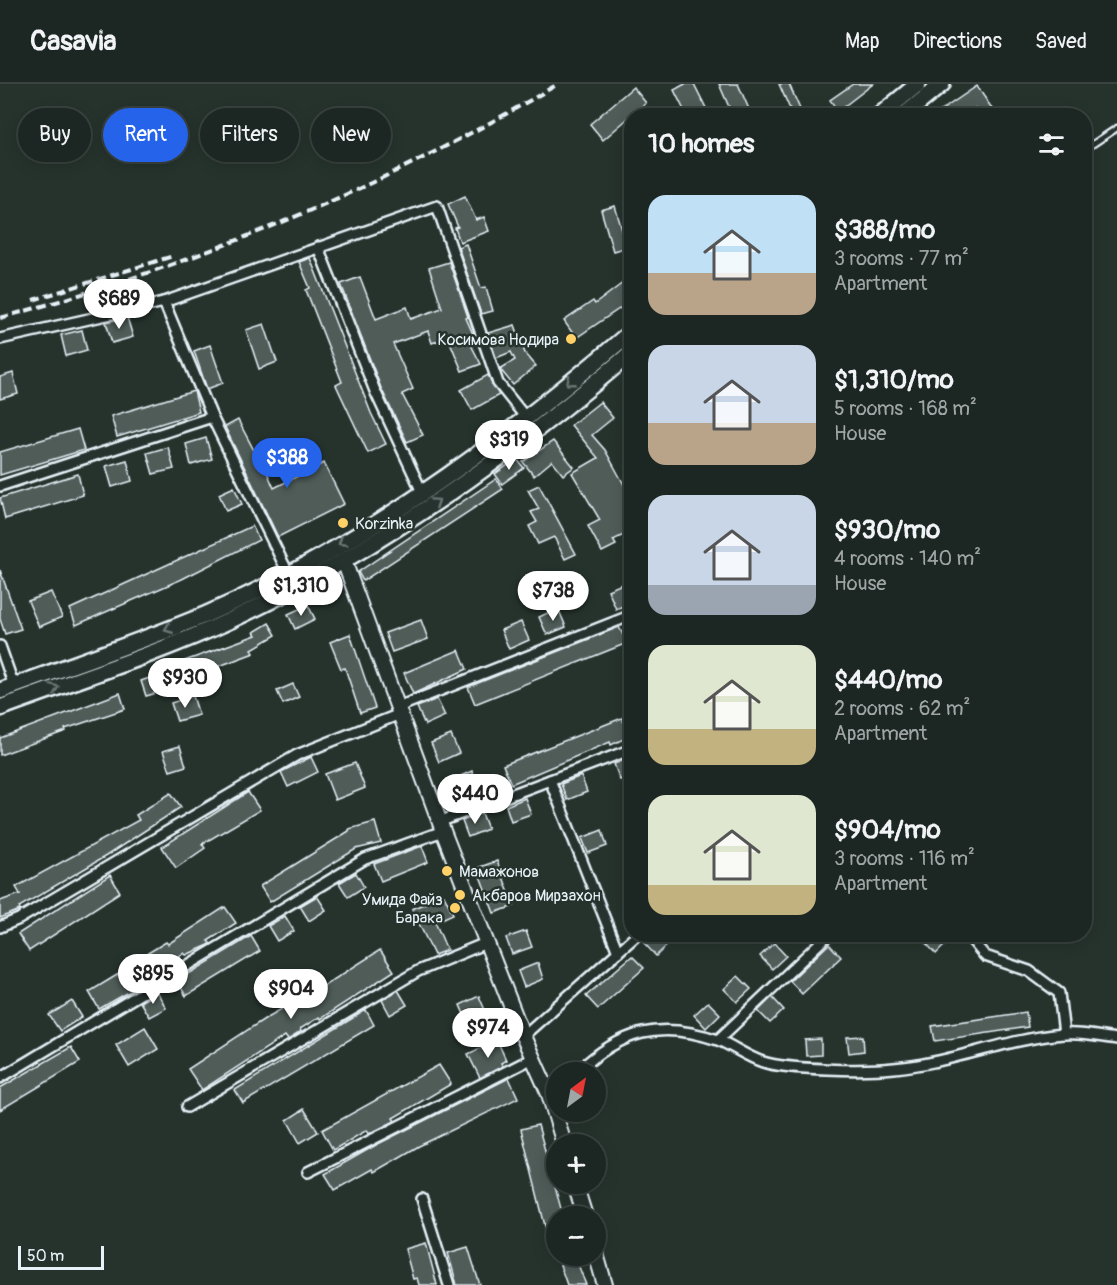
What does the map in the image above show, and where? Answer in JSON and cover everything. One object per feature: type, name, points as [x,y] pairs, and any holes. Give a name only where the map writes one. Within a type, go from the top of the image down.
[{"type":"main road","points":[[889,108],[918,84]]},
{"type":"main road","points":[[913,108],[942,84]]},
{"type":"main road","points":[[0,708],[207,631],[286,593],[344,561],[493,463],[607,362],[624,341]]},
{"type":"main road","points":[[7,689],[205,615],[288,573],[422,492],[607,362],[624,355]]},
{"type":"street","points":[[0,339],[164,302],[437,206],[498,383],[526,418]]},
{"type":"street","points":[[318,247],[375,391],[422,492]]},
{"type":"street","points":[[164,302],[212,417],[288,573]]},
{"type":"street","points":[[0,486],[212,417]]},
{"type":"street","points":[[344,561],[486,943],[532,1058],[546,1081]]},
{"type":"street","points":[[0,927],[19,919],[297,755],[399,710],[624,618]]},
{"type":"street","points":[[0,646],[7,689]]},
{"type":"street","points":[[0,1078],[365,859],[550,780],[624,752]]},
{"type":"street","points":[[550,780],[618,952]]},
{"type":"street","points":[[523,1036],[629,942]]},
{"type":"street","points":[[718,1040],[821,942]]},
{"type":"street","points":[[974,942],[985,956],[1029,971],[1059,993],[1064,1034]]},
{"type":"street","points":[[187,1107],[418,971],[486,943]]},
{"type":"street","points":[[588,1062],[608,1045],[637,1033],[670,1032],[718,1040],[763,1062],[783,1065],[894,1068],[1064,1034],[1117,1039]]},
{"type":"street","points":[[308,1172],[532,1058]]},
{"type":"street","points":[[422,1198],[449,1285]]},
{"type":"street","points":[[599,1266],[604,1285]]},
{"type":"lane","points":[[1092,145],[1117,128]]},
{"type":"building","points":[[685,84],[694,84],[706,108],[683,108],[674,90]]},
{"type":"building","points":[[719,84],[738,84],[748,108],[730,108]]},
{"type":"building","points":[[779,84],[789,84],[800,108],[790,108]]},
{"type":"building","points":[[853,84],[873,84],[842,108],[836,108],[830,100]]},
{"type":"building","points":[[977,86],[992,108],[975,108],[945,108]]},
{"type":"building","points":[[633,87],[646,103],[640,108],[624,108],[624,122],[603,140],[590,124]]},
{"type":"building","points":[[465,196],[476,220],[484,217],[489,231],[460,242],[455,228],[458,227],[448,204]]},
{"type":"building","points":[[615,206],[624,237],[624,248],[613,251],[601,210]]},
{"type":"building","points":[[466,244],[481,288],[486,287],[493,311],[481,314],[458,247]]},
{"type":"building","points":[[310,258],[371,413],[386,444],[368,453],[336,385],[342,382],[306,290],[310,288],[299,262]]},
{"type":"building","points":[[449,262],[468,317],[466,318],[477,343],[474,340],[470,343],[481,364],[462,371],[448,337],[432,343],[428,331],[393,344],[413,389],[402,394],[423,435],[407,442],[381,388],[341,284],[360,277],[376,319],[407,307],[411,319],[442,308],[429,268]]},
{"type":"building","points":[[624,282],[624,305],[576,338],[564,321],[593,301],[595,304]]},
{"type":"building","points":[[127,317],[133,337],[112,343],[106,322]]},
{"type":"building","points":[[264,324],[277,362],[259,369],[246,330]]},
{"type":"building","points":[[515,325],[525,353],[536,366],[513,385],[500,369],[515,360],[511,352],[496,358],[488,333]]},
{"type":"building","points":[[82,330],[87,350],[66,356],[61,335]]},
{"type":"building","points":[[210,345],[223,383],[207,389],[194,351]]},
{"type":"building","points":[[13,373],[18,394],[0,399],[0,377]]},
{"type":"building","points":[[488,375],[499,395],[472,410],[461,390]]},
{"type":"building","points":[[194,391],[199,412],[117,437],[111,416]]},
{"type":"building","points":[[600,402],[613,418],[592,435],[605,450],[624,485],[624,535],[613,540],[616,545],[602,552],[588,526],[600,520],[572,473],[598,458],[571,425]]},
{"type":"building","points":[[238,420],[257,456],[259,454],[274,488],[324,463],[344,504],[278,537],[225,427]]},
{"type":"building","points":[[78,429],[84,450],[0,475],[0,452]]},
{"type":"building","points":[[206,438],[212,459],[191,465],[186,444]]},
{"type":"building","points":[[553,441],[574,467],[563,475],[552,461],[534,476],[523,462]]},
{"type":"building","points":[[168,447],[174,469],[153,474],[147,453]]},
{"type":"building","points":[[517,459],[524,468],[502,484],[495,474]]},
{"type":"building","points":[[127,460],[132,481],[112,487],[106,466]]},
{"type":"building","points":[[78,474],[83,495],[5,519],[0,498]]},
{"type":"building","points":[[496,479],[503,489],[363,581],[358,572]]},
{"type":"building","points":[[539,485],[576,554],[565,559],[554,537],[538,544],[529,526],[537,522],[531,512],[539,509],[528,490]]},
{"type":"building","points":[[234,487],[242,504],[226,511],[219,494]]},
{"type":"building","points":[[252,526],[259,540],[182,579],[76,625],[70,609]]},
{"type":"building","points":[[0,570],[21,629],[5,634],[0,619]]},
{"type":"building","points":[[624,583],[624,606],[616,609],[608,590]]},
{"type":"building","points":[[51,592],[62,617],[39,627],[28,601]]},
{"type":"building","points":[[308,605],[315,619],[295,629],[288,614]]},
{"type":"building","points":[[558,608],[566,627],[547,635],[539,617]]},
{"type":"building","points":[[421,620],[428,639],[392,652],[385,633]]},
{"type":"building","points":[[521,622],[529,640],[509,649],[501,630]]},
{"type":"building","points":[[269,623],[276,635],[252,649],[254,653],[187,678],[182,662],[256,635],[254,632]]},
{"type":"building","points":[[619,627],[624,637],[624,644],[475,704],[468,687]]},
{"type":"building","points":[[350,634],[375,708],[360,713],[345,668],[341,669],[330,642]]},
{"type":"building","points":[[459,650],[467,669],[413,694],[404,673]]},
{"type":"building","points":[[158,675],[164,691],[146,696],[141,681]]},
{"type":"building","points":[[293,684],[299,697],[283,704],[277,691]]},
{"type":"building","points":[[120,693],[125,709],[65,729],[66,731],[0,755],[0,738]]},
{"type":"building","points":[[193,696],[199,715],[177,721],[171,703]]},
{"type":"building","points":[[437,699],[445,716],[425,725],[417,707]]},
{"type":"building","points":[[622,718],[624,722],[624,739],[611,745],[610,742],[511,784],[503,765]]},
{"type":"building","points":[[451,735],[459,753],[439,762],[431,743]]},
{"type":"building","points":[[180,746],[186,766],[170,771],[163,751]]},
{"type":"building","points":[[311,757],[318,772],[288,787],[281,772]]},
{"type":"building","points":[[624,760],[624,778],[620,780],[614,764]]},
{"type":"building","points":[[355,763],[365,788],[335,800],[325,774]]},
{"type":"building","points":[[472,771],[480,790],[460,798],[452,780]]},
{"type":"building","points":[[581,776],[587,792],[567,800],[561,784]]},
{"type":"building","points":[[248,792],[260,810],[202,844],[205,848],[176,868],[162,847]]},
{"type":"building","points":[[171,793],[181,807],[106,856],[19,907],[20,910],[0,918],[0,901],[20,894],[16,887],[139,820],[136,815]]},
{"type":"building","points":[[525,798],[531,814],[511,821],[506,806]]},
{"type":"building","points":[[482,813],[488,829],[468,837],[462,821]]},
{"type":"building","points":[[375,822],[381,843],[356,849],[270,902],[260,886],[349,829]]},
{"type":"building","points":[[602,830],[607,846],[588,853],[582,838]]},
{"type":"building","points":[[422,846],[428,862],[381,881],[374,864]]},
{"type":"building","points":[[497,861],[514,906],[494,913],[477,868]]},
{"type":"building","points":[[356,873],[364,887],[348,897],[339,883]]},
{"type":"building","points":[[110,875],[120,892],[29,951],[18,934]]},
{"type":"building","points":[[444,895],[453,914],[435,922],[447,950],[434,955],[412,909]]},
{"type":"building","points":[[317,896],[326,910],[309,921],[300,906]]},
{"type":"building","points":[[225,907],[236,923],[208,941],[211,944],[186,955],[184,953],[149,975],[150,980],[99,1009],[89,992],[145,958],[143,956],[166,942],[168,944]]},
{"type":"building","points":[[285,916],[294,931],[277,941],[268,926]]},
{"type":"building","points":[[526,931],[532,947],[512,954],[506,938]]},
{"type":"building","points":[[251,936],[260,951],[186,996],[177,981]]},
{"type":"building","points":[[645,942],[671,942],[656,956]]},
{"type":"building","points":[[925,942],[948,942],[936,954]]},
{"type":"building","points":[[774,943],[786,956],[772,969],[760,956]]},
{"type":"building","points":[[829,944],[841,957],[802,994],[790,981]]},
{"type":"building","points":[[380,950],[394,971],[320,1019],[319,1017],[300,1029],[301,1031],[288,1040],[285,1036],[202,1090],[188,1069],[266,1018],[292,1003],[294,1005]]},
{"type":"building","points":[[632,956],[644,968],[598,1009],[586,996]]},
{"type":"building","points":[[538,963],[543,979],[524,987],[518,971]]},
{"type":"building","points":[[738,976],[751,989],[737,1002],[724,989]]},
{"type":"building","points":[[398,990],[407,1005],[390,1015],[382,1000]]},
{"type":"building","points":[[157,992],[166,1008],[149,1017],[140,1002]]},
{"type":"building","points":[[479,996],[490,1022],[471,1030],[460,1005]]},
{"type":"building","points":[[772,997],[784,1010],[770,1023],[758,1011]]},
{"type":"building","points":[[72,1001],[82,1017],[60,1031],[49,1015]]},
{"type":"building","points":[[708,1002],[720,1014],[706,1028],[694,1015]]},
{"type":"building","points":[[366,1010],[374,1025],[243,1103],[235,1090]]},
{"type":"building","points":[[1026,1012],[1028,1027],[935,1041],[932,1026]]},
{"type":"building","points":[[145,1027],[158,1049],[129,1067],[116,1045]]},
{"type":"building","points":[[863,1036],[864,1051],[849,1053],[847,1037]]},
{"type":"building","points":[[821,1039],[821,1055],[806,1056],[805,1040]]},
{"type":"building","points":[[497,1040],[506,1060],[501,1063],[503,1066],[480,1078],[468,1054]]},
{"type":"building","points":[[71,1047],[80,1062],[0,1110],[0,1088]]},
{"type":"building","points":[[439,1065],[451,1084],[393,1118],[395,1121],[369,1134],[367,1130],[333,1150],[322,1130]]},
{"type":"building","points":[[509,1078],[518,1098],[419,1146],[374,1172],[372,1169],[335,1190],[325,1174],[376,1145]]},
{"type":"building","points":[[304,1109],[318,1132],[300,1143],[287,1120]]},
{"type":"building","points":[[538,1125],[546,1154],[546,1194],[557,1194],[560,1206],[546,1206],[546,1230],[521,1129]]},
{"type":"building","points":[[426,1243],[437,1285],[419,1285],[417,1278],[413,1279],[405,1249]]},
{"type":"building","points":[[468,1247],[480,1285],[457,1285],[448,1253]]},
{"type":"building","points":[[560,1266],[579,1266],[586,1285],[567,1285]]},
{"type":"railway","points":[[0,318],[146,273],[287,220],[424,157],[558,84]]},
{"type":"railway","points":[[33,300],[173,256]]},
{"type":"place","name":"Косимова Нодира","points":[[571,339]]},
{"type":"place","name":"Korzinka","points":[[343,523]]},
{"type":"place","name":"Мамажонов","points":[[447,871]]},
{"type":"place","name":"Акбаров Мирзахон","points":[[460,895]]},
{"type":"place","name":"Умида Файз Барака","points":[[455,908]]}]
